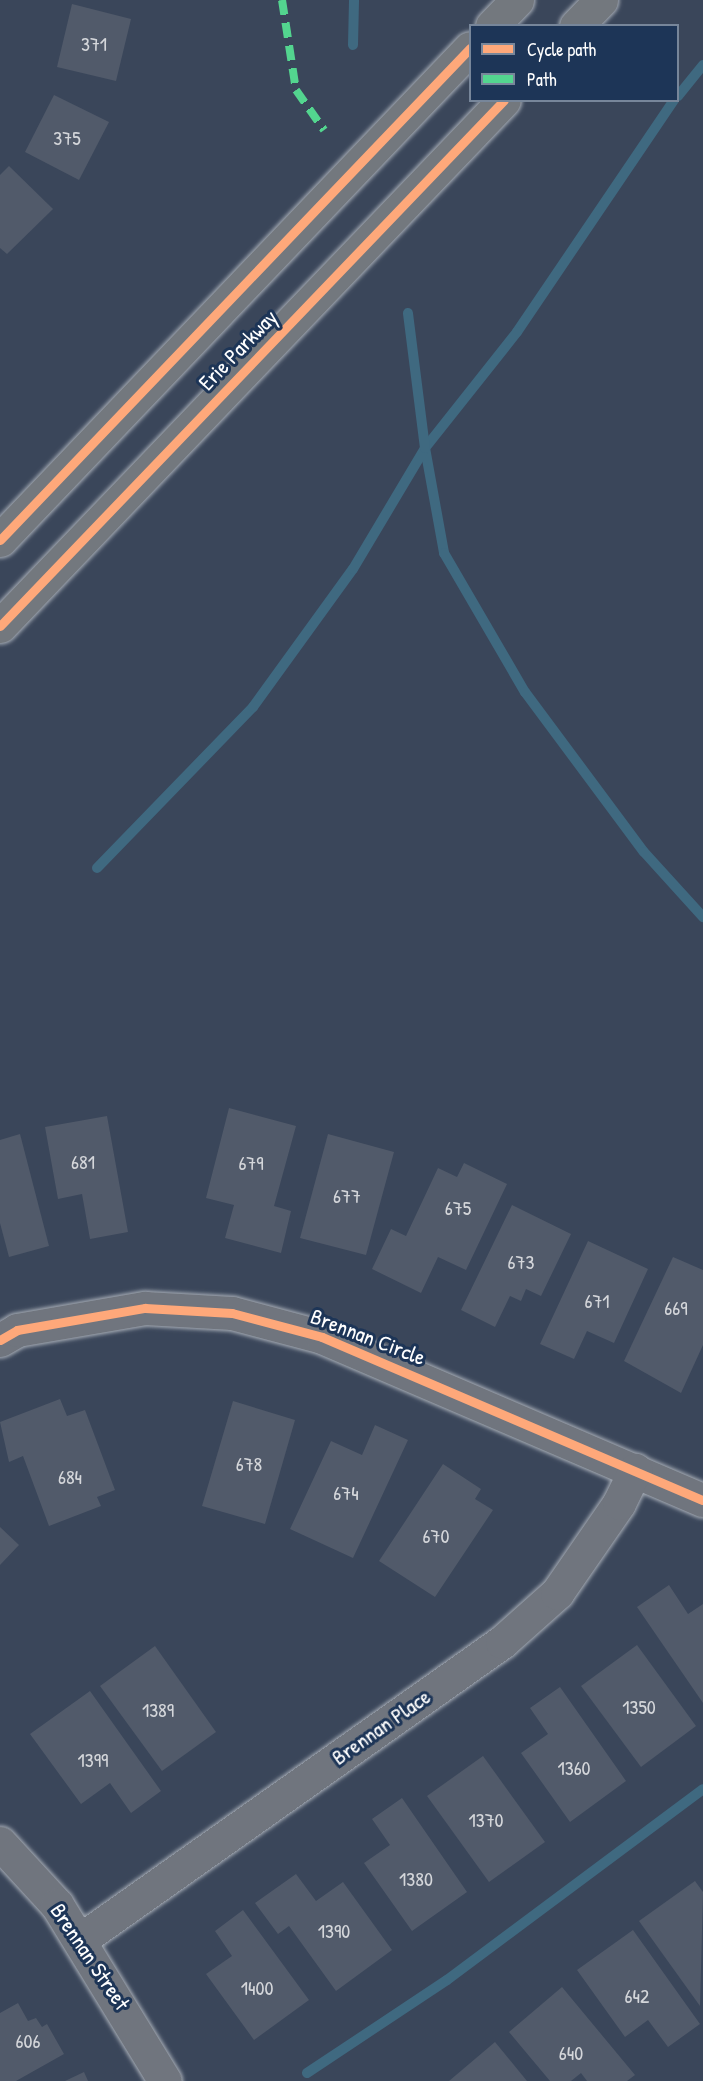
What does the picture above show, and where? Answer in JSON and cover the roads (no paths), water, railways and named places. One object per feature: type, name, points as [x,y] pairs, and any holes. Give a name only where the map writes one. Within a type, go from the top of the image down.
[{"type":"main road","points":[[494,24],[517,0]]},
{"type":"main road","points":[[578,24],[601,0]]},
{"type":"main road","name":"Erie Parkway","points":[[0,540],[469,50]]},
{"type":"main road","name":"Erie Parkway","points":[[0,627],[502,102]]},
{"type":"street","name":"Brennan Circle","points":[[0,1340],[17,1330],[145,1308],[232,1313],[322,1337],[703,1500]]},
{"type":"street","name":"Brennan Place","points":[[80,1940],[502,1642],[557,1593],[619,1503],[636,1470]]},
{"type":"street","name":"Brennan Street","points":[[0,1843],[80,1940],[165,2081]]},
{"type":"waterway","points":[[353,45],[354,0]]},
{"type":"waterway","points":[[679,95],[703,65]]},
{"type":"waterway","points":[[673,102],[517,332],[425,448],[444,553],[525,692],[644,852],[703,917]]},
{"type":"waterway","points":[[97,868],[253,707],[353,569],[425,448],[408,313]]},
{"type":"waterway","points":[[307,2073],[447,1980],[703,1789]]}]
